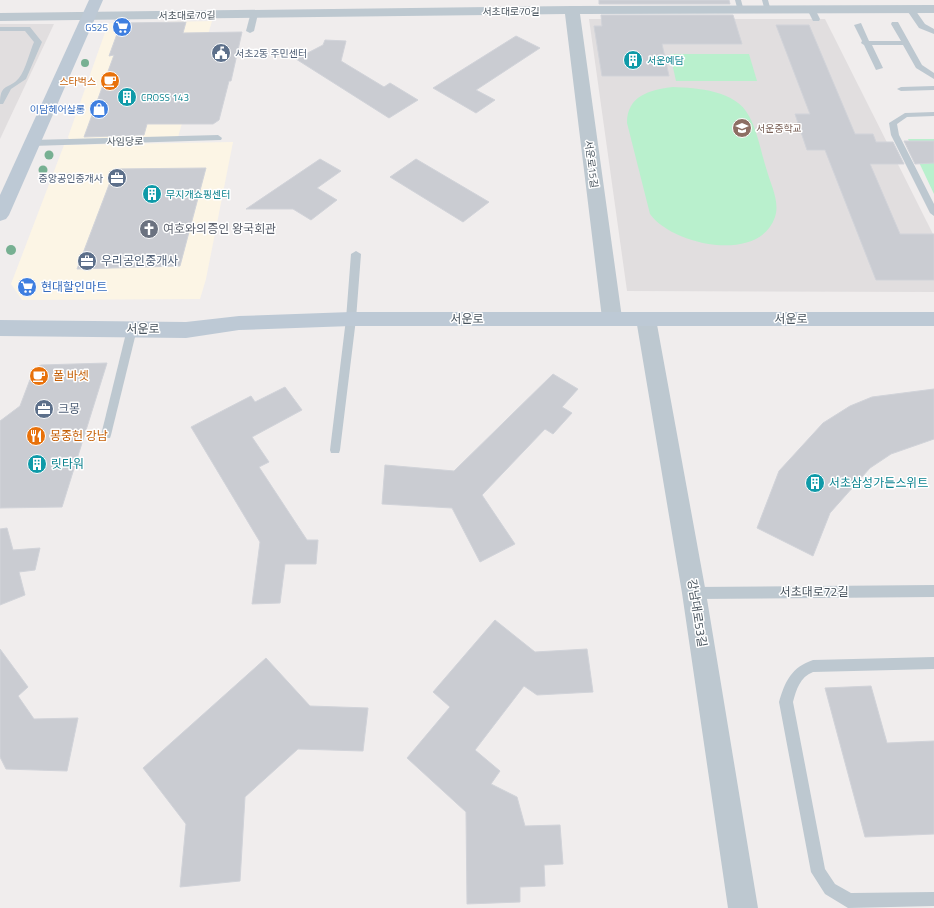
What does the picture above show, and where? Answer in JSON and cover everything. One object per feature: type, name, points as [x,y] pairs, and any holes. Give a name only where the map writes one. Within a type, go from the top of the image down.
[{"type":"street","points":[[0,215],[96,0]]},
{"type":"street","name":"서초대로70길","points":[[88,17],[740,5],[766,5],[813,14],[934,9]]},
{"type":"street","name":"서운로15길","points":[[580,7],[612,318]]},
{"type":"street","points":[[0,17],[88,17]]},
{"type":"street","name":"서운로","points":[[0,328],[186,330],[239,323],[351,319],[934,319]]},
{"type":"street","name":"강남대로53길","points":[[646,319],[694,593],[743,908]]},
{"type":"lane","points":[[910,9],[922,26],[934,32]]},
{"type":"lane","points":[[250,31],[254,14]]},
{"type":"lane","points":[[895,24],[919,66],[934,77]]},
{"type":"lane","points":[[858,25],[865,43],[879,68]]},
{"type":"lane","points":[[0,29],[28,29],[38,42],[22,79],[8,88],[0,102]]},
{"type":"lane","points":[[865,43],[906,43]]},
{"type":"lane","points":[[919,66],[934,66]]},
{"type":"lane","points":[[901,89],[934,88]]},
{"type":"lane","points":[[934,114],[905,114],[900,116],[893,123],[895,135],[934,213]]},
{"type":"lane","name":"사임당로","points":[[32,143],[218,138]]},
{"type":"lane","points":[[336,450],[351,319],[356,254]]},
{"type":"lane","points":[[106,435],[132,329]]},
{"type":"lane","name":"서초대로72길","points":[[694,593],[934,591]]},
{"type":"lane","points":[[934,663],[813,666],[804,668],[792,683],[786,702],[818,872],[824,882],[830,889],[849,901],[934,899]]},
{"type":"shaded area","name":"서운중학교","points":[[589,19],[825,19],[934,236],[934,292],[627,291]]},
{"type":"shaded area","points":[[212,21],[178,137],[69,139],[68,137],[108,24]]},
{"type":"shaded area","points":[[0,24],[54,24],[0,139]]},
{"type":"shaded area","points":[[233,142],[206,279],[200,299],[22,300],[11,284],[64,145]]},
{"type":"green space","points":[[670,54],[749,54],[757,81],[676,81]]},
{"type":"green space","points":[[673,87],[693,88],[715,92],[726,96],[743,107],[749,116],[757,136],[776,200],[775,217],[766,232],[752,241],[734,245],[715,245],[695,241],[677,234],[661,225],[650,214],[627,123],[628,114],[631,106],[641,96],[656,90]]},
{"type":"green space","points":[[908,139],[934,139],[934,194]]},
{"type":"building","points":[[599,0],[729,0],[730,4],[599,4]]},
{"type":"building","points":[[601,15],[733,15],[742,44],[662,44],[669,76],[602,76],[594,26],[602,26]]},
{"type":"building","points":[[186,22],[183,33],[242,32],[231,81],[229,81],[219,120],[213,124],[147,124],[144,135],[84,137],[114,55],[109,56],[121,23]]},
{"type":"building","points":[[776,25],[809,25],[855,134],[873,134],[876,142],[893,142],[904,164],[870,164],[900,234],[934,234],[934,280],[876,280],[825,150],[807,150],[795,114],[810,114]]},
{"type":"building","points":[[516,36],[540,48],[476,90],[495,100],[476,113],[433,88]]},
{"type":"building","points":[[325,40],[346,41],[341,61],[384,87],[390,83],[418,100],[389,118],[296,59],[323,45]]},
{"type":"building","points":[[904,141],[934,141],[934,163],[915,164]]},
{"type":"building","points":[[320,159],[341,171],[317,188],[337,200],[311,220],[293,209],[246,209]]},
{"type":"building","points":[[416,159],[489,202],[463,222],[390,177]]},
{"type":"building","name":"무지개쇼핑센터","points":[[206,168],[180,266],[77,269],[115,169]]},
{"type":"building","name":"릿타워","points":[[107,363],[62,507],[0,508],[0,421],[20,406],[34,369],[41,365]]},
{"type":"building","points":[[553,374],[578,389],[562,407],[572,413],[553,434],[545,429],[482,495],[515,544],[480,562],[452,508],[382,504],[385,465],[454,471]]},
{"type":"building","points":[[285,387],[302,410],[252,437],[269,462],[259,467],[307,540],[318,540],[316,564],[285,564],[280,603],[252,604],[260,542],[191,427],[251,396],[255,402]]},
{"type":"building","name":"서초삼성가든스위트","points":[[934,389],[934,439],[891,454],[870,468],[830,513],[813,556],[757,528],[779,471],[823,423],[850,406],[872,397]]},
{"type":"building","points":[[7,528],[13,550],[40,548],[35,570],[19,572],[25,595],[0,605],[0,529]]},
{"type":"building","points":[[495,620],[535,652],[587,649],[593,692],[537,695],[524,686],[475,750],[500,771],[491,784],[517,797],[525,826],[560,825],[563,864],[544,865],[545,886],[520,887],[520,902],[467,904],[466,812],[407,758],[450,707],[433,692]]},
{"type":"building","points":[[0,649],[28,687],[18,696],[34,719],[78,718],[67,771],[6,769],[0,757]]},
{"type":"building","points":[[266,658],[310,706],[368,708],[363,751],[298,749],[245,797],[240,881],[180,887],[186,824],[143,768]]},
{"type":"building","points":[[871,686],[887,743],[934,741],[934,834],[865,837],[825,688]]},
{"type":"place","name":"GS25","points":[[122,27]]},
{"type":"place","name":"서초2동 주민센터","points":[[221,53]]},
{"type":"place","name":"서운예담","points":[[633,60]]},
{"type":"place","name":"스타벅스","points":[[110,81]]},
{"type":"place","name":"CROSS 143","points":[[127,97]]},
{"type":"place","name":"이담헤어살롱","points":[[99,109]]},
{"type":"place","name":"서운중학교","points":[[742,128]]},
{"type":"place","name":"중앙공인중개사","points":[[117,178]]},
{"type":"place","name":"무지개쇼핑센터","points":[[152,194]]},
{"type":"place","name":"여호와의증인 왕국회관","points":[[149,229]]},
{"type":"place","name":"우리공인중개사","points":[[87,261]]},
{"type":"place","name":"현대할인마트","points":[[27,287]]},
{"type":"place","name":"폴 바셋","points":[[39,376]]},
{"type":"place","name":"크몽","points":[[44,409]]},
{"type":"place","name":"몽중헌 강남","points":[[36,436]]},
{"type":"place","name":"릿타워","points":[[37,464]]},
{"type":"place","name":"서초삼성가든스위트","points":[[815,483]]}]
